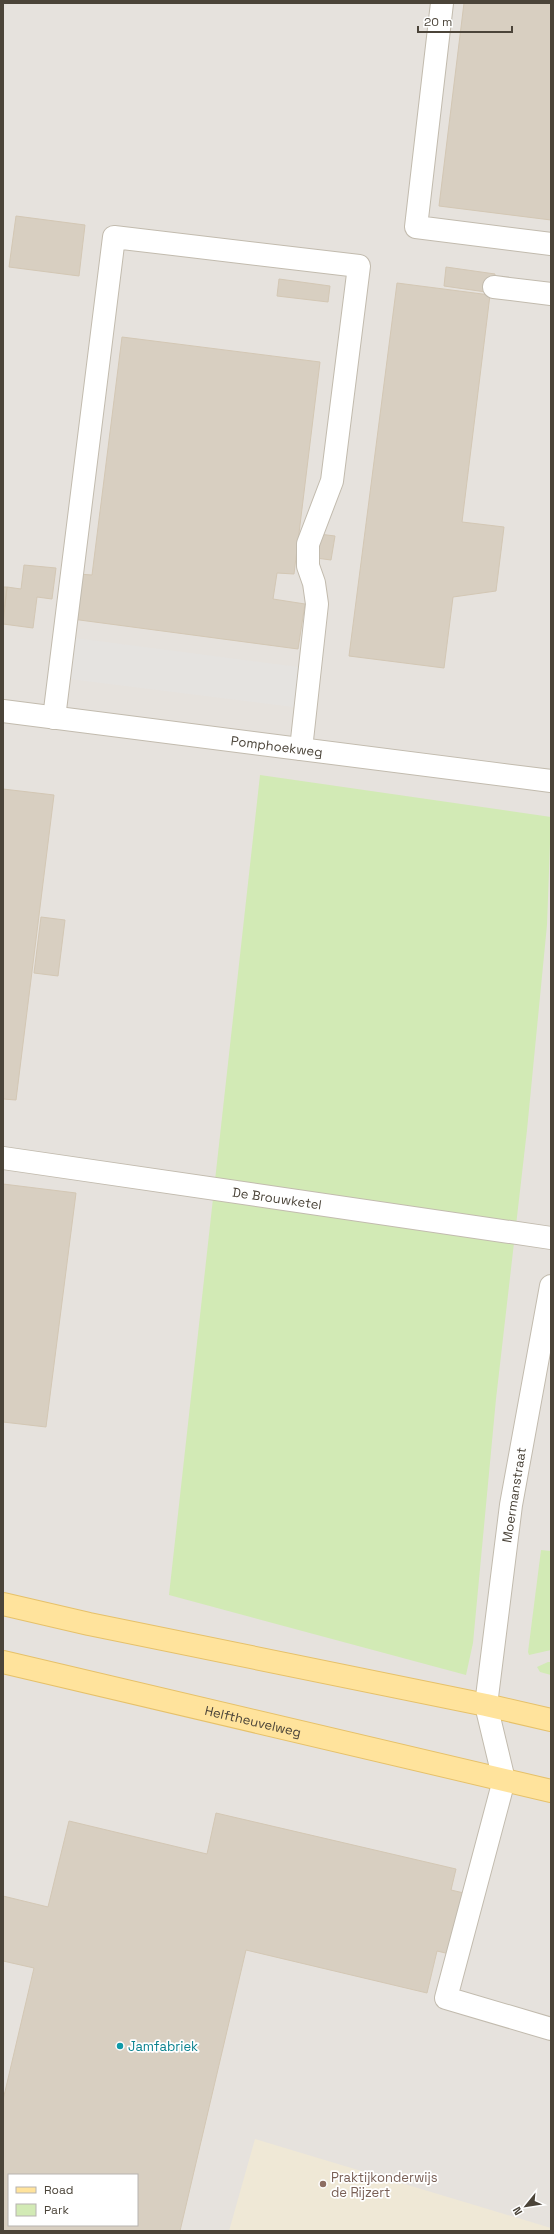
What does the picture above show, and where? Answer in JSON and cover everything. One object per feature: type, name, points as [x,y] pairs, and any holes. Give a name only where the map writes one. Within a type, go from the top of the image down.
[{"type":"main road","points":[[3,1604],[90,1624],[486,1704],[551,1720]]},
{"type":"main road","name":"Helftheuvelweg","points":[[3,1662],[551,1791]]},
{"type":"street","points":[[442,3],[416,227],[551,244]]},
{"type":"street","points":[[54,718],[114,237],[351,265],[358,266],[332,480],[308,544],[308,566],[314,583],[317,604],[301,749]]},
{"type":"street","points":[[494,287],[551,294]]},
{"type":"street","name":"Pomphoekweg","points":[[3,711],[551,781]]},
{"type":"street","name":"De Brouwketel","points":[[3,1158],[551,1238]]},
{"type":"street","name":"Moermanstraat","points":[[486,1704],[511,1505],[551,1286]]},
{"type":"street","points":[[486,1704],[504,1780],[446,1998],[551,2029]]},
{"type":"shaded area","points":[[3,3],[551,3],[551,2231],[3,2231]]},
{"type":"shaded area","points":[[75,638],[299,667],[294,707],[70,679]]},
{"type":"shaded area","name":"Praktijkonderwijs de Rijzert","points":[[255,2139],[551,2228],[551,2231],[229,2231]]},
{"type":"green space","points":[[260,775],[551,817],[547,925],[527,1130],[496,1399],[473,1643],[466,1675],[169,1595]]},
{"type":"green space","points":[[541,1550],[551,1551],[551,1650],[529,1655],[528,1652]]},
{"type":"green space","points":[[551,1662],[551,1675],[540,1672],[537,1667]]},
{"type":"building","points":[[464,3],[551,3],[551,220],[439,206]]},
{"type":"building","points":[[16,216],[85,225],[79,276],[9,267]]},
{"type":"building","points":[[446,267],[495,274],[493,293],[444,286]]},
{"type":"building","points":[[279,279],[330,286],[328,302],[277,296]]},
{"type":"building","points":[[397,283],[490,295],[462,522],[504,527],[496,591],[453,597],[444,668],[349,656]]},
{"type":"building","points":[[122,337],[320,362],[294,574],[277,573],[273,599],[305,604],[298,649],[72,619],[78,574],[92,575]]},
{"type":"building","points":[[319,534],[335,536],[331,560],[316,558]]},
{"type":"building","points":[[24,565],[56,568],[52,599],[37,597],[33,628],[3,624],[7,587],[21,589]]},
{"type":"building","points":[[3,587],[7,587],[3,618]]},
{"type":"building","points":[[3,789],[54,795],[16,1100],[3,1099]]},
{"type":"building","points":[[41,917],[65,920],[58,976],[34,973]]},
{"type":"building","points":[[3,1184],[76,1193],[46,1427],[3,1422]]},
{"type":"building","name":"Jamfabriek","points":[[216,1813],[456,1869],[451,1890],[468,1894],[454,1955],[437,1951],[427,1993],[246,1950],[180,2231],[3,2231],[3,2100],[34,1968],[3,1961],[3,1896],[48,1907],[69,1821],[207,1854]]},
{"type":"place","name":"Jamfabriek","points":[[120,2046]]},
{"type":"place","name":"Praktijkonderwijs de Rijzert","points":[[323,2184]]}]
